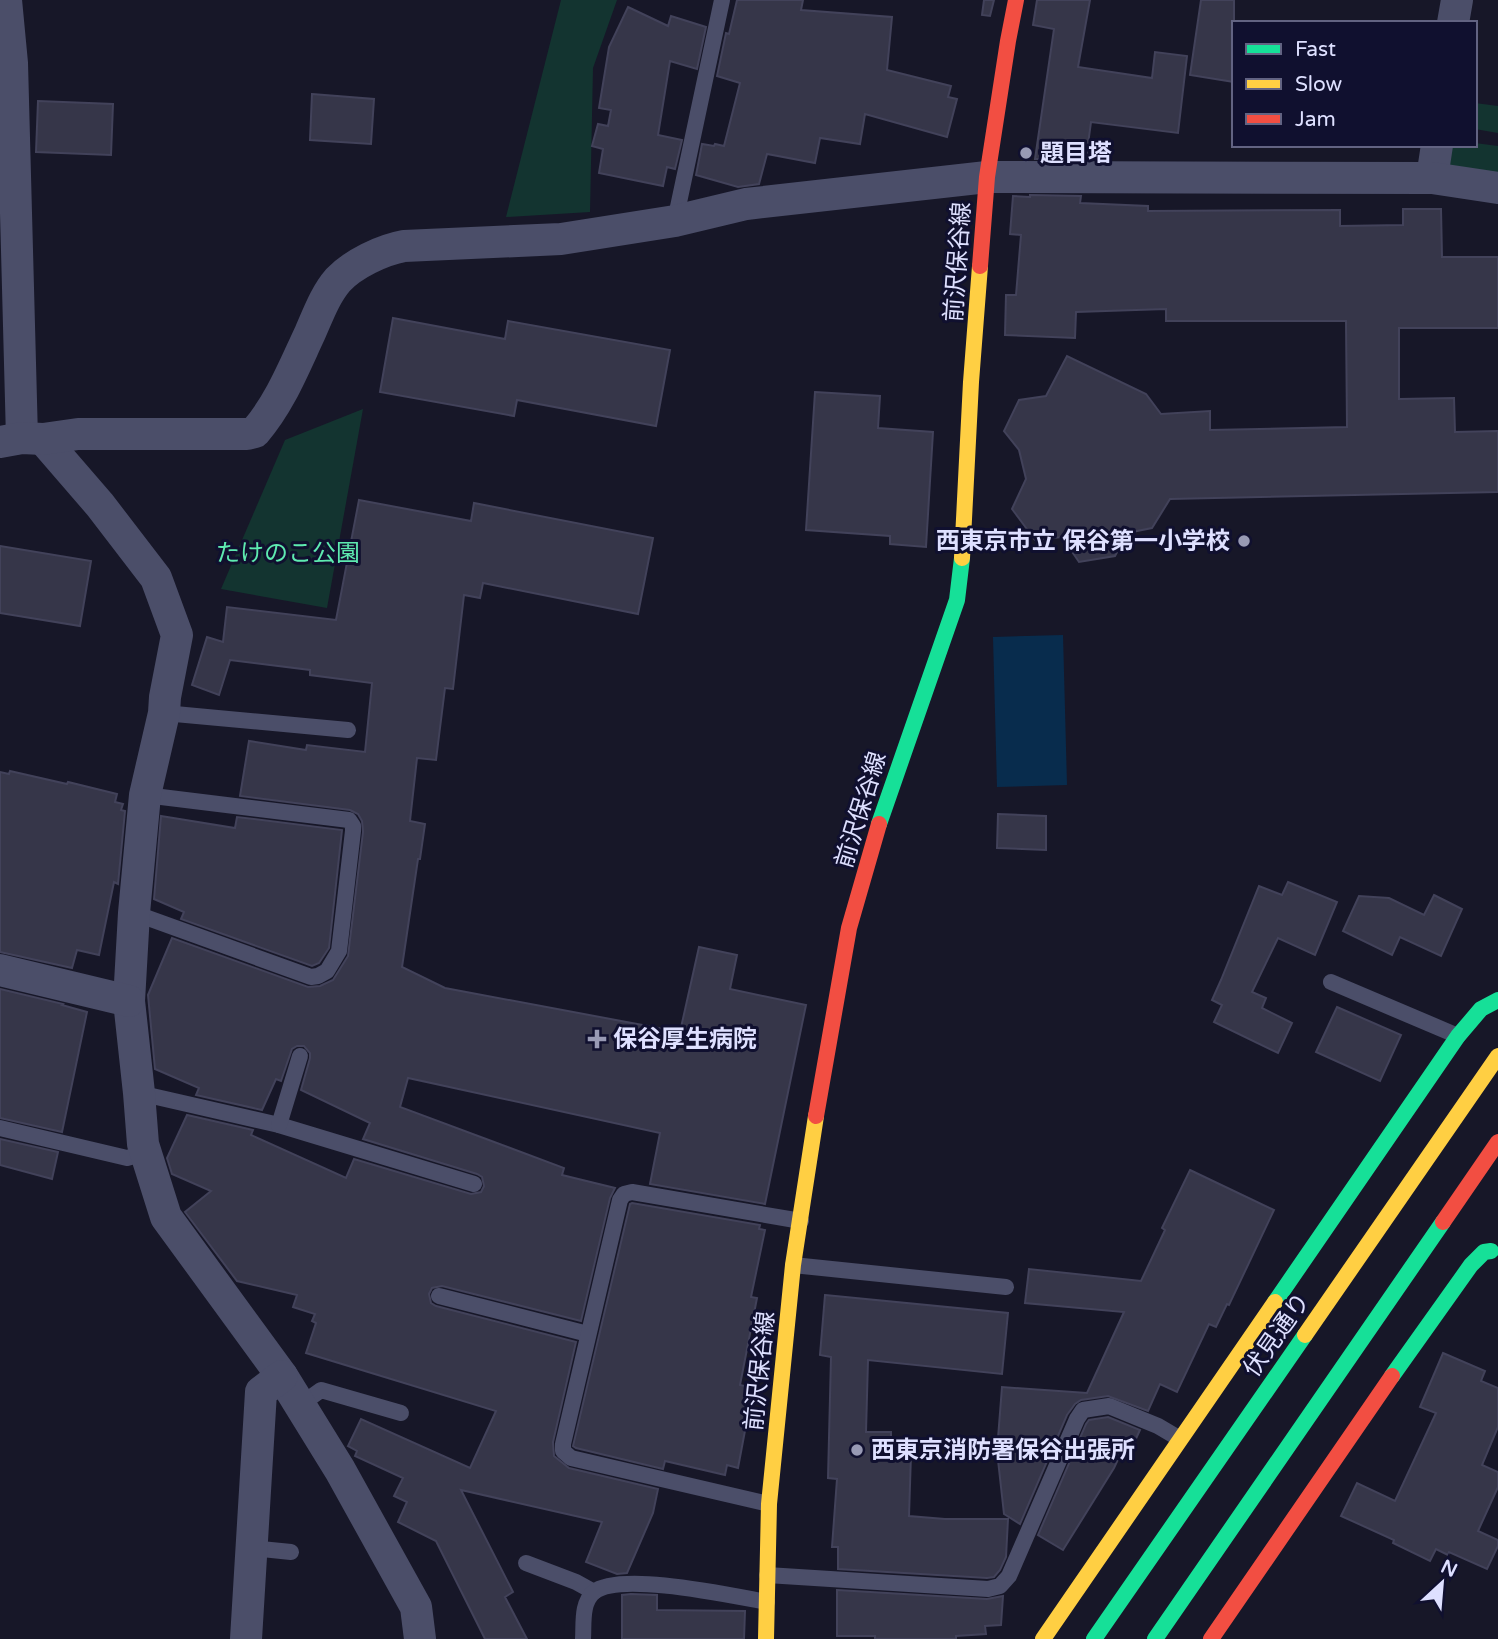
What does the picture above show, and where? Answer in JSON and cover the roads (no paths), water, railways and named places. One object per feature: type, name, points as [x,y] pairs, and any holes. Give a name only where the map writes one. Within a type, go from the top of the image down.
[{"type":"main road","name":"前沢保谷線","points":[[766,1639],[769,1504],[793,1265],[825,1058],[849,928],[878,824],[957,600],[964,544],[971,382],[987,177],[1016,0]]},
{"type":"main road","points":[[1043,1639],[1458,1036],[1476,1014],[1494,1000],[1498,1000]]},
{"type":"main road","name":"伏見通り","points":[[1094,1639],[1498,1056]]},
{"type":"main road","points":[[1155,1639],[1498,1142]]},
{"type":"main road","points":[[1211,1639],[1357,1424],[1463,1275],[1484,1252],[1494,1251]]},
{"type":"street","points":[[6,0],[6,63],[21,440],[100,505],[156,578],[177,635],[164,713],[145,795],[135,913],[129,1001],[142,1144],[166,1217],[282,1376],[340,1470],[416,1608],[420,1639]]},
{"type":"street","points":[[1452,21],[1457,0]]},
{"type":"street","points":[[1432,178],[1437,147]]},
{"type":"street","points":[[21,440],[78,434],[254,432],[286,386],[326,298],[337,281],[348,271],[390,248],[561,239],[675,221],[746,204],[987,177],[1432,178],[1498,188]]},
{"type":"street","points":[[0,970],[129,1001]]},
{"type":"street","points":[[246,1639],[261,1392],[282,1376]]},
{"type":"lane","points":[[675,221],[722,0]]},
{"type":"lane","points":[[164,713],[348,730]]},
{"type":"lane","points":[[135,913],[311,976],[318,976],[327,971],[339,951],[354,826],[348,820],[145,795]]},
{"type":"lane","points":[[1331,982],[1458,1036]]},
{"type":"lane","points":[[279,1125],[300,1056]]},
{"type":"lane","points":[[139,1093],[279,1125],[474,1184]]},
{"type":"lane","points":[[0,1128],[127,1158],[145,1153]]},
{"type":"lane","points":[[769,1504],[571,1458],[563,1451],[563,1444],[620,1200],[624,1194],[632,1192],[800,1221]]},
{"type":"lane","points":[[793,1265],[1006,1287]]},
{"type":"lane","points":[[439,1296],[588,1334]]},
{"type":"lane","points":[[300,1405],[321,1390],[401,1413]]},
{"type":"lane","points":[[767,1575],[988,1589],[1000,1586],[1009,1576],[1083,1410],[1109,1406],[1158,1426],[1181,1440]]},
{"type":"lane","points":[[252,1548],[291,1552]]},
{"type":"lane","points":[[526,1563],[576,1582],[594,1592]]},
{"type":"lane","points":[[583,1639],[584,1608],[594,1592],[611,1585],[659,1584],[767,1602]]},
{"type":"water","points":[[1063,635],[1067,785],[997,787],[993,637]]},
{"type":"place","name":"題目塔","points":[[1026,153]]},
{"type":"place","name":"西東京市立 保谷第一小学校","points":[[1244,541]]},
{"type":"place","name":"保谷厚生病院","points":[[597,1039]]},
{"type":"place","name":"西東京消防署保谷出張所","points":[[857,1450]]},
{"type":"park label","name":"たけのこ公園","points":[[288,553]]}]
